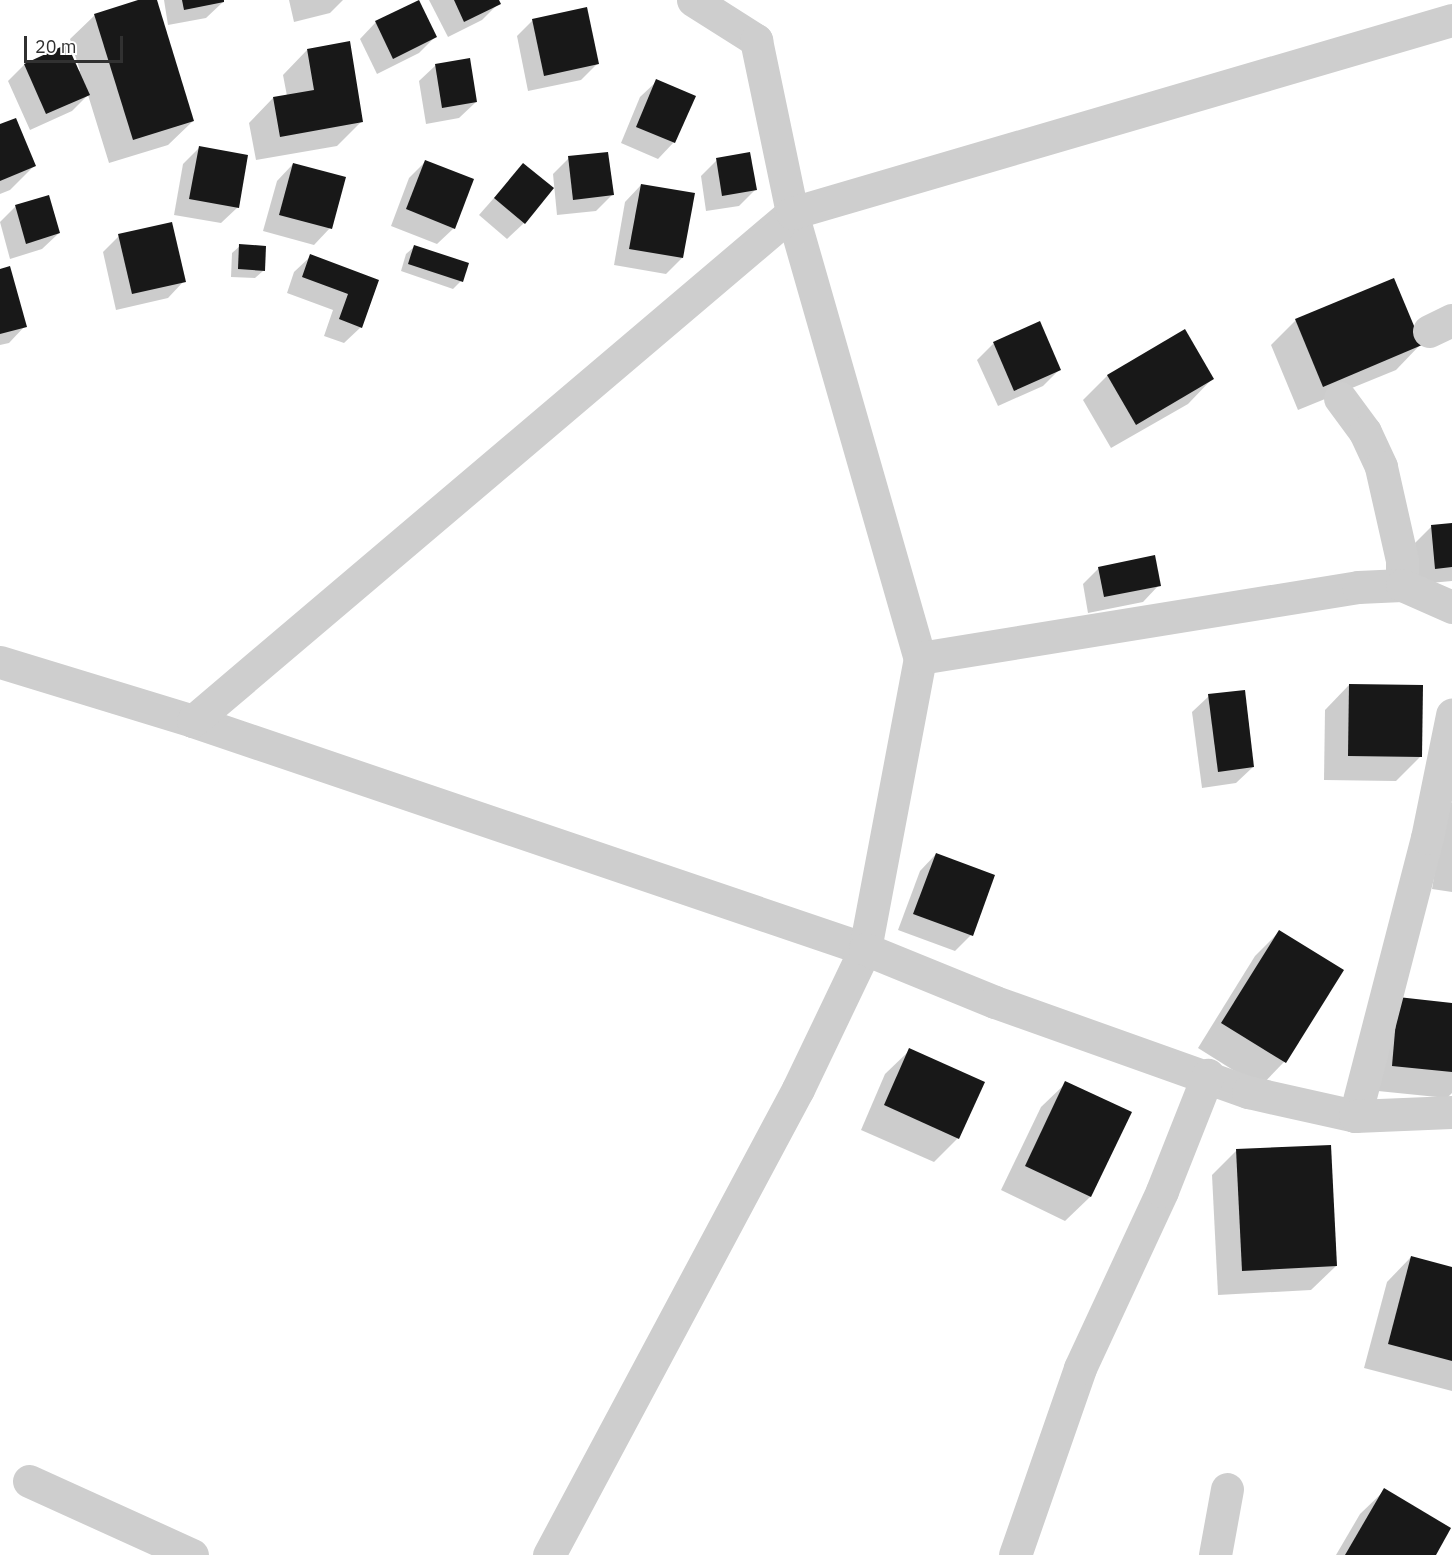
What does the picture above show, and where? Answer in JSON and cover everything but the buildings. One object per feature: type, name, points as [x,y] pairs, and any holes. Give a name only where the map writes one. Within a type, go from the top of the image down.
[{"type":"street","points":[[549,1555],[798,1089],[865,949],[920,658],[792,213],[756,40],[693,0]]},
{"type":"street","points":[[193,721],[792,213],[1452,20]]},
{"type":"street","points":[[1340,398],[1365,432],[1381,467],[1402,560],[1402,585]]},
{"type":"street","points":[[920,658],[1358,587],[1402,585],[1452,607]]},
{"type":"street","points":[[0,662],[193,721],[865,949],[995,1002],[1248,1092],[1355,1116],[1452,1112]]},
{"type":"street","points":[[1355,1116],[1427,838],[1452,715]]},
{"type":"street","points":[[1015,1555],[1080,1368],[1162,1191],[1208,1076]]},
{"type":"street","points":[[29,1481],[192,1555]]},
{"type":"street","points":[[1215,1555],[1227,1489]]}]
